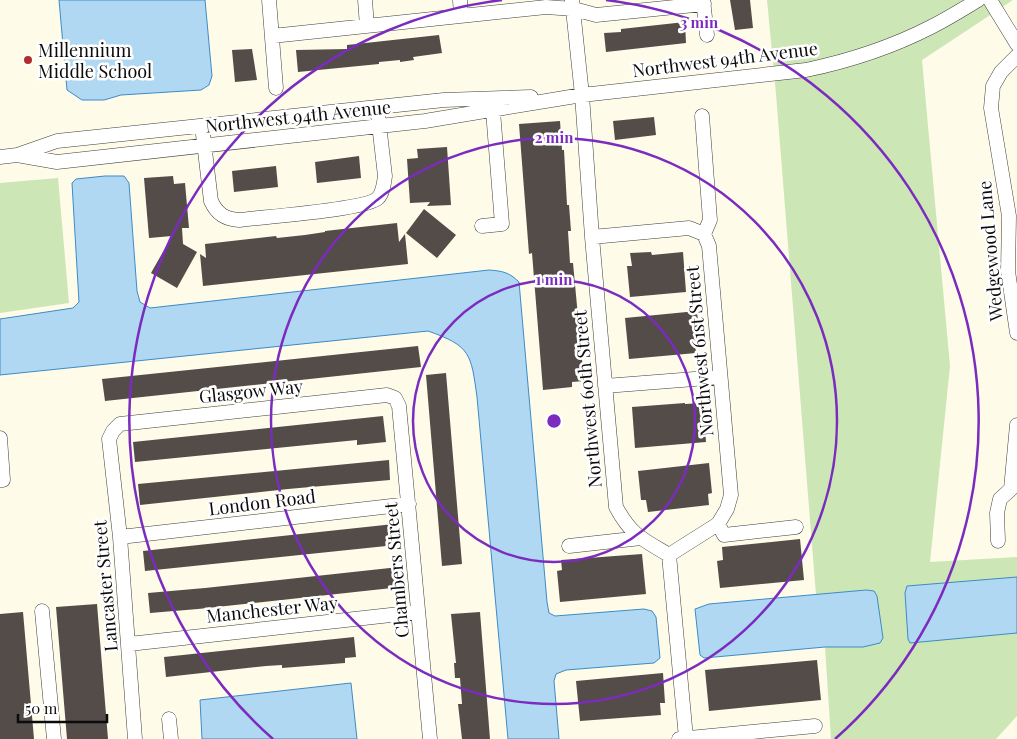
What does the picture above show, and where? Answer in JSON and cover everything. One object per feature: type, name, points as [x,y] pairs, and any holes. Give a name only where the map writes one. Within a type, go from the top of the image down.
[{"type":"street","points":[[269,0],[276,88]]},
{"type":"street","points":[[365,0],[367,26]]},
{"type":"street","points":[[460,0],[462,15]]},
{"type":"street","name":"Northwest 94th Avenue","points":[[17,155],[57,162],[446,119],[582,95],[782,74],[838,63],[882,49],[931,27],[978,0]]},
{"type":"street","points":[[990,0],[1017,44]]},
{"type":"street","points":[[272,36],[546,7],[573,5],[596,15],[703,2],[707,35]]},
{"type":"street","name":"Northwest 60th Street","points":[[573,5],[616,506],[632,532],[669,555]]},
{"type":"street","name":"Wedgewood Lane","points":[[1017,56],[1001,72],[993,86],[990,108],[1009,216],[1008,270],[1014,300],[1017,333]]},
{"type":"street","name":"Northwest 94th Avenue","points":[[0,157],[17,155],[57,141],[444,100],[582,95]]},
{"type":"street","points":[[202,126],[211,201],[215,209],[222,216],[240,220],[315,212],[371,203],[379,197],[385,176],[377,107]]},
{"type":"street","points":[[482,226],[502,224],[493,110]]},
{"type":"street","name":"Northwest 61st Street","points":[[702,116],[710,220],[704,234],[709,246],[731,495],[727,509],[718,524]]},
{"type":"street","points":[[592,237],[689,228],[704,234]]},
{"type":"street","points":[[605,386],[720,376]]},
{"type":"street","name":"Glasgow Way","points":[[113,431],[120,424],[387,395],[395,398]]},
{"type":"street","name":"Chambers Street","points":[[395,398],[399,406],[430,739]]},
{"type":"street","points":[[998,541],[997,513],[1000,500],[1014,488],[1017,425]]},
{"type":"street","name":"Lancaster Street","points":[[113,431],[109,439],[120,537],[135,739]]},
{"type":"street","points":[[0,438],[3,480],[0,480]]},
{"type":"street","name":"London Road","points":[[120,537],[409,504]]},
{"type":"street","points":[[796,527],[724,536],[718,524],[669,555],[682,738],[754,736],[815,726]]},
{"type":"street","points":[[569,546],[641,538]]},
{"type":"street","points":[[42,611],[54,739]]},
{"type":"street","name":"Manchester Way","points":[[129,644],[418,612]]},
{"type":"street","points":[[170,719],[171,739]]},
{"type":"green space","points":[[767,0],[1013,0],[922,60],[950,366],[930,562],[1017,557],[1017,716],[996,739],[831,739],[825,647],[863,647],[874,591],[866,590],[816,595]]},
{"type":"green space","points":[[58,178],[69,303],[0,313],[0,183]]},
{"type":"water","points":[[59,0],[205,0],[212,76],[209,85],[201,90],[121,95],[104,100],[82,100],[67,90]]},
{"type":"water","points":[[124,176],[129,183],[137,291],[140,302],[150,308],[489,270],[505,273],[519,282],[549,613],[555,616],[644,609],[652,611],[656,617],[660,658],[654,663],[566,670],[556,674],[554,681],[559,739],[508,739],[475,382],[470,361],[461,347],[442,336],[428,331],[0,375],[0,319],[73,308],[79,302],[72,183],[76,179]]},
{"type":"water","points":[[1017,577],[1017,633],[910,643],[908,639],[905,593],[907,586]]},
{"type":"water","points":[[866,590],[874,591],[877,596],[883,638],[880,643],[863,647],[825,647],[704,658],[700,655],[695,609],[709,604]]},
{"type":"water","points":[[351,683],[357,739],[202,739],[200,700]]},
{"type":"building","points":[[730,0],[750,0],[753,28],[735,30]]},
{"type":"building","points":[[685,22],[686,43],[606,52],[604,33],[621,32],[621,29]]},
{"type":"building","points":[[439,35],[442,53],[413,57],[414,60],[400,62],[400,60],[379,62],[379,64],[298,72],[296,50],[347,49],[347,45]]},
{"type":"building","points":[[252,49],[257,80],[235,82],[232,50]]},
{"type":"building","points":[[654,117],[656,135],[615,140],[613,121]]},
{"type":"building","points":[[560,121],[571,231],[568,231],[570,263],[573,263],[584,381],[572,382],[572,387],[543,390],[532,253],[529,254],[519,124]]},
{"type":"building","points":[[447,147],[451,205],[427,206],[430,202],[410,203],[407,159],[418,158],[417,149]]},
{"type":"building","points":[[359,156],[361,178],[317,183],[315,162]]},
{"type":"building","points":[[276,166],[278,187],[234,192],[232,171]]},
{"type":"building","points":[[173,176],[174,184],[185,183],[189,228],[182,228],[183,244],[197,252],[177,288],[151,273],[172,236],[149,238],[144,178]]},
{"type":"building","points":[[424,209],[456,235],[437,258],[406,233]]},
{"type":"building","points":[[397,223],[399,242],[405,234],[408,264],[203,286],[200,254],[206,258],[205,244],[276,236],[277,238],[305,235]]},
{"type":"building","points":[[651,252],[652,255],[683,252],[686,292],[630,297],[627,266],[632,266],[630,253]]},
{"type":"building","points":[[697,311],[700,342],[695,342],[696,353],[629,359],[625,318]]},
{"type":"building","points":[[418,346],[421,367],[105,401],[102,379]]},
{"type":"building","points":[[446,373],[462,564],[442,566],[426,375]]},
{"type":"building","points":[[703,403],[706,442],[635,448],[632,407]]},
{"type":"building","points":[[383,416],[386,442],[357,445],[357,440],[135,462],[133,442]]},
{"type":"building","points":[[389,460],[390,480],[140,505],[138,484]]},
{"type":"building","points":[[709,463],[712,493],[708,494],[709,505],[648,512],[646,500],[641,500],[638,471]]},
{"type":"building","points":[[394,524],[396,545],[145,571],[143,551]]},
{"type":"building","points":[[800,539],[804,580],[720,588],[717,561],[723,560],[722,547]]},
{"type":"building","points":[[642,554],[646,594],[560,602],[557,571],[562,570],[561,560]]},
{"type":"building","points":[[399,567],[401,587],[150,613],[148,593]]},
{"type":"building","points":[[97,604],[108,739],[67,739],[56,607]]},
{"type":"building","points":[[23,612],[34,739],[0,739],[0,614]]},
{"type":"building","points":[[480,612],[490,739],[462,739],[458,704],[462,704],[460,678],[455,678],[454,663],[456,663],[451,614]]},
{"type":"building","points":[[354,637],[356,657],[345,658],[345,663],[282,668],[282,665],[266,666],[166,677],[164,657]]},
{"type":"building","points":[[817,660],[821,700],[709,711],[705,670]]},
{"type":"building","points":[[663,673],[665,703],[660,703],[661,715],[580,721],[576,681]]},
{"type":"place","name":"Millennium Middle School","points":[[28,60]]}]
